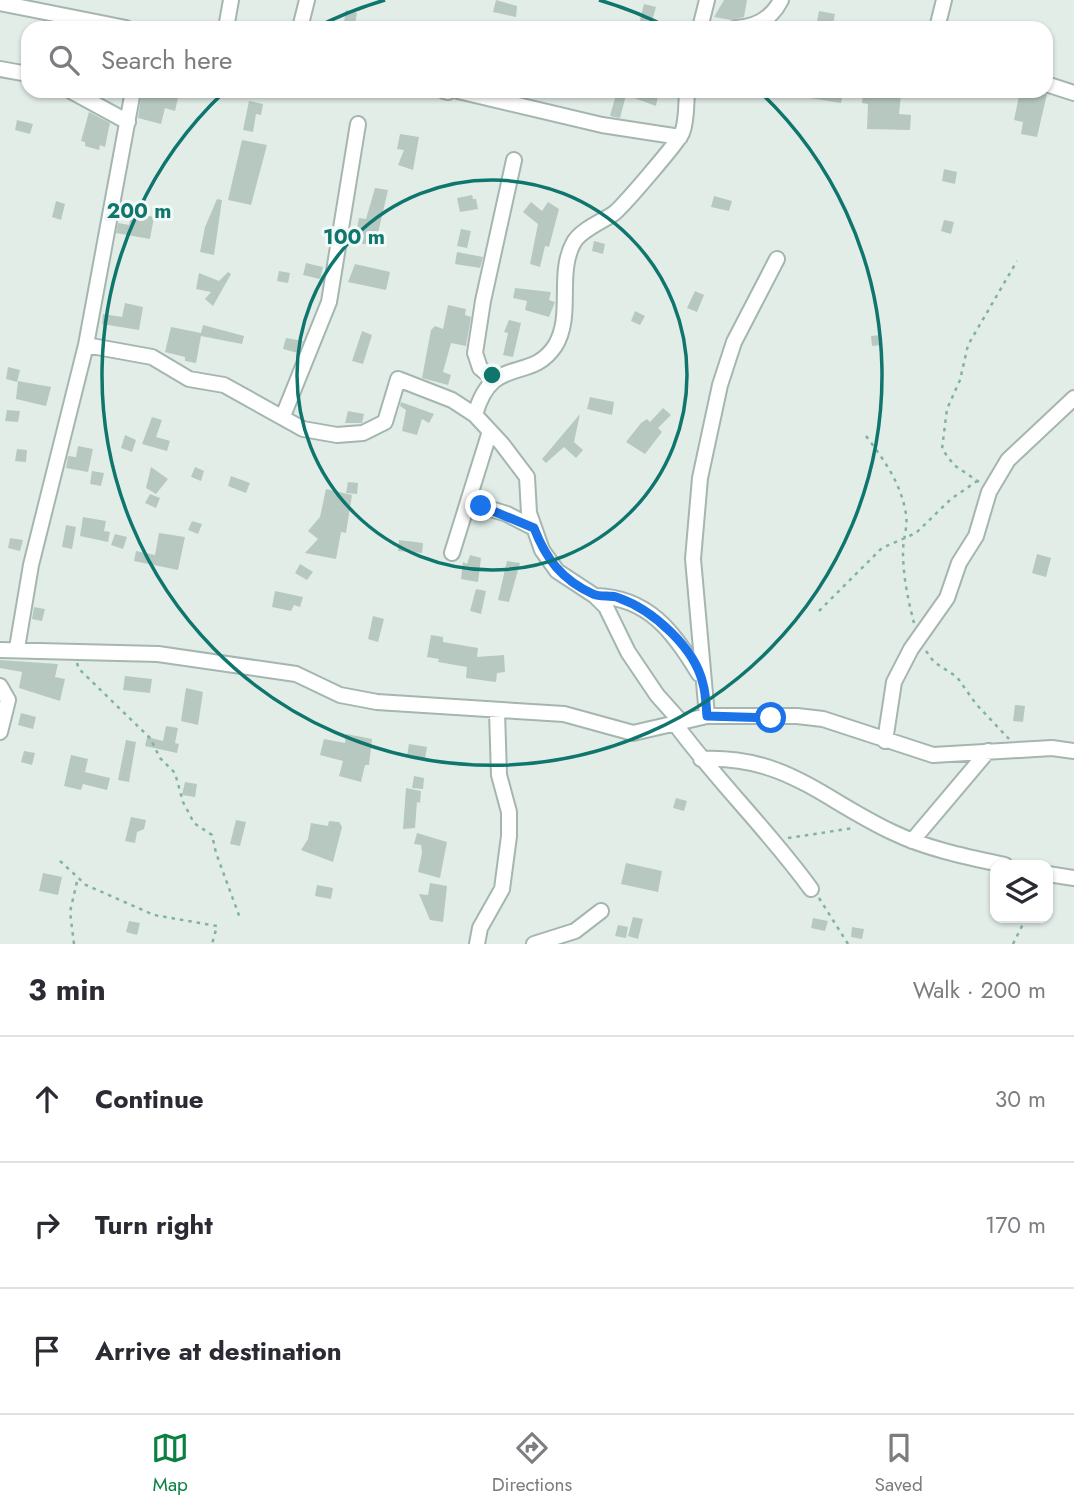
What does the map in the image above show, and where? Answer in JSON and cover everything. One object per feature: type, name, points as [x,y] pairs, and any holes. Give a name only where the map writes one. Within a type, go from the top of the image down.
[{"type":"street","points":[[227,21],[231,0]]},
{"type":"street","points":[[302,21],[307,0]]},
{"type":"street","points":[[702,21],[706,0]]},
{"type":"street","points":[[762,21],[774,13],[781,0]]},
{"type":"street","points":[[939,21],[944,0]]},
{"type":"street","points":[[0,3],[91,21]]},
{"type":"street","points":[[0,69],[21,73]]},
{"type":"street","points":[[1053,86],[1074,93]]},
{"type":"street","points":[[84,98],[128,122]]},
{"type":"street","points":[[17,648],[31,565],[86,345],[132,98]]},
{"type":"street","points":[[482,98],[590,122],[680,137]]},
{"type":"street","points":[[475,415],[480,396],[493,379],[535,363],[556,344],[563,323],[568,257],[575,240],[626,203],[680,137],[686,98]]},
{"type":"street","points":[[283,416],[329,302],[358,124]]},
{"type":"street","points":[[493,379],[481,368],[475,353],[483,301],[514,160]]},
{"type":"street","points":[[707,716],[693,559],[700,478],[720,384],[734,342],[777,259]]},
{"type":"street","points":[[86,345],[152,357],[189,379],[225,385],[303,429],[337,435],[363,433],[385,422],[398,379],[452,400],[475,415],[527,477],[529,513],[542,551],[557,571],[595,596],[606,607],[628,652],[701,759],[776,841],[812,889]]},
{"type":"street","points":[[885,741],[894,682],[911,649],[947,598],[959,563],[976,536],[989,492],[1008,460],[1074,398]]},
{"type":"street","points":[[453,553],[490,431]]},
{"type":"street","points":[[468,502],[507,514],[534,528]]},
{"type":"street","points":[[595,596],[616,596],[648,611],[677,637],[703,682]]},
{"type":"street","points":[[0,650],[17,648],[158,654],[282,671],[352,697],[497,712],[564,714],[633,733],[707,716],[823,719],[933,755],[1052,748],[1074,751]]},
{"type":"street","points":[[0,686],[8,700],[0,732]]},
{"type":"street","points":[[477,944],[480,928],[502,890],[509,836],[509,813],[499,775],[497,712]]},
{"type":"street","points":[[912,841],[988,751]]},
{"type":"street","points":[[701,759],[757,762],[795,777],[875,824],[912,841],[990,861]]},
{"type":"street","points":[[1053,875],[1074,878]]},
{"type":"street","points":[[534,944],[575,931],[601,911]]},
{"type":"path","points":[[989,492],[954,465],[942,449],[947,409],[960,380],[968,345],[1017,261]]},
{"type":"path","points":[[819,611],[882,548],[916,533],[951,499],[987,474]]},
{"type":"path","points":[[72,650],[79,669],[150,738],[160,758],[174,773],[183,802],[194,823],[212,835],[240,918]]},
{"type":"path","points":[[777,840],[875,824]]},
{"type":"path","points":[[60,861],[86,885],[154,915],[216,926],[212,944]]},
{"type":"path","points":[[74,944],[70,912],[78,877]]},
{"type":"path","points":[[812,889],[848,944]]},
{"type":"path","points":[[1013,944],[1024,923]]},
{"type":"building","points":[[496,0],[517,6],[516,17],[493,12]]},
{"type":"building","points":[[724,0],[747,0],[744,17],[731,20],[714,17]]},
{"type":"building","points":[[644,4],[656,7],[652,21],[640,21]]},
{"type":"building","points":[[346,10],[357,13],[356,21],[344,21]]},
{"type":"building","points":[[819,11],[835,14],[834,21],[817,21]]},
{"type":"building","points":[[141,98],[178,98],[175,111],[165,108],[161,124],[138,118]]},
{"type":"building","points":[[615,98],[625,98],[620,118],[610,116]]},
{"type":"building","points":[[634,98],[658,98],[656,106]]},
{"type":"building","points":[[809,98],[842,98],[841,103]]},
{"type":"building","points":[[862,98],[901,98],[899,114],[911,115],[910,130],[867,129],[868,104],[862,103]]},
{"type":"building","points":[[1019,98],[1046,98],[1037,137],[1021,134],[1023,122],[1014,120]]},
{"type":"building","points":[[249,101],[263,104],[261,115],[256,114],[253,132],[243,130]]},
{"type":"building","points":[[89,112],[110,123],[105,147],[100,145],[99,150],[85,146],[85,142],[81,141]]},
{"type":"building","points":[[17,120],[33,124],[30,134],[15,130]]},
{"type":"building","points":[[400,134],[419,137],[413,170],[398,165],[404,150],[397,149]]},
{"type":"building","points":[[242,140],[267,145],[251,205],[228,200]]},
{"type":"building","points":[[944,169],[957,172],[955,184],[942,181]]},
{"type":"building","points":[[375,188],[388,190],[375,246],[354,242],[359,218],[366,219]]},
{"type":"building","points":[[472,195],[473,199],[476,199],[478,209],[460,212],[457,198]]},
{"type":"building","points":[[714,196],[732,201],[729,211],[711,207]]},
{"type":"building","points":[[217,199],[222,200],[214,255],[200,252],[205,227]]},
{"type":"building","points":[[56,201],[65,204],[61,220],[52,217]]},
{"type":"building","points":[[531,202],[542,211],[548,202],[559,209],[549,247],[545,246],[540,267],[530,264],[538,224],[523,212]]},
{"type":"building","points":[[145,215],[154,217],[150,239],[116,233],[118,223],[129,225],[131,216],[144,220]]},
{"type":"building","points":[[944,220],[954,222],[951,234],[941,231]]},
{"type":"building","points":[[461,229],[471,231],[467,248],[457,246]]},
{"type":"building","points":[[594,241],[605,244],[603,254],[592,251]]},
{"type":"building","points":[[457,252],[483,257],[480,268],[455,264]]},
{"type":"building","points":[[306,263],[323,267],[320,279],[303,275]]},
{"type":"building","points":[[355,264],[390,272],[386,290],[348,282]]},
{"type":"building","points":[[279,271],[290,273],[288,283],[277,281]]},
{"type":"building","points":[[228,272],[231,274],[213,306],[205,299],[211,292],[196,289],[199,273],[219,281]]},
{"type":"building","points":[[515,288],[551,292],[549,300],[555,302],[549,317],[525,310],[527,301],[513,298]]},
{"type":"building","points":[[695,291],[704,295],[697,312],[687,308]]},
{"type":"building","points":[[125,303],[143,307],[139,330],[102,324],[103,314],[122,317]]},
{"type":"building","points":[[448,305],[466,309],[465,315],[471,317],[466,346],[451,343],[443,372],[451,375],[448,385],[422,378],[431,330],[435,326],[443,329]]},
{"type":"building","points":[[635,311],[645,316],[640,325],[631,321]]},
{"type":"building","points":[[509,320],[521,323],[513,357],[503,355],[508,333],[504,332]]},
{"type":"building","points":[[203,325],[244,336],[242,344],[201,336],[196,363],[165,352],[171,327],[201,333]]},
{"type":"building","points":[[362,331],[372,335],[363,364],[352,361]]},
{"type":"building","points":[[881,335],[882,345],[872,346],[871,336]]},
{"type":"building","points":[[286,338],[303,341],[298,353],[283,349]]},
{"type":"building","points":[[8,367],[20,370],[17,382],[6,379]]},
{"type":"building","points":[[18,381],[51,387],[46,406],[16,399]]},
{"type":"building","points":[[590,397],[614,402],[612,415],[587,409]]},
{"type":"building","points":[[401,402],[434,414],[429,423],[422,419],[417,435],[402,431],[406,410],[400,406]]},
{"type":"building","points":[[663,408],[671,415],[658,428],[662,432],[645,454],[626,442],[641,423],[647,419],[650,422]]},
{"type":"building","points":[[7,410],[20,411],[18,422],[5,421]]},
{"type":"building","points":[[348,411],[364,414],[362,423],[345,423]]},
{"type":"building","points":[[580,414],[574,442],[583,450],[576,458],[564,447],[546,463],[542,459]]},
{"type":"building","points":[[152,417],[162,420],[156,437],[170,441],[167,451],[142,444]]},
{"type":"building","points":[[125,435],[136,440],[132,452],[121,448]]},
{"type":"building","points":[[78,446],[93,449],[88,472],[66,468],[68,456],[76,457]]},
{"type":"building","points":[[17,449],[27,450],[26,462],[15,461]]},
{"type":"building","points":[[151,467],[168,479],[156,494],[146,488]]},
{"type":"building","points":[[195,467],[204,471],[201,481],[191,477]]},
{"type":"building","points":[[92,471],[104,473],[101,486],[90,484]]},
{"type":"building","points":[[231,476],[250,483],[246,493],[228,486]]},
{"type":"building","points":[[348,482],[358,483],[357,494],[346,493]]},
{"type":"building","points":[[326,489],[352,495],[346,533],[341,532],[336,559],[305,553],[318,539],[308,531],[320,517]]},
{"type":"building","points":[[150,494],[160,498],[156,508],[145,503]]},
{"type":"building","points":[[83,517],[106,521],[104,531],[110,532],[108,542],[80,536]]},
{"type":"building","points":[[192,521],[202,524],[198,534],[188,530]]},
{"type":"building","points":[[66,525],[76,527],[72,549],[62,547]]},
{"type":"building","points":[[159,533],[185,537],[178,570],[134,561],[136,551],[155,555]]},
{"type":"building","points":[[115,534],[127,537],[123,549],[111,545]]},
{"type":"building","points":[[10,538],[23,540],[20,551],[8,548]]},
{"type":"building","points":[[399,540],[423,543],[422,553],[398,551]]},
{"type":"building","points":[[1037,554],[1051,558],[1046,577],[1032,573]]},
{"type":"building","points":[[470,555],[481,558],[478,582],[461,579],[463,562],[467,564]]},
{"type":"building","points":[[507,561],[520,563],[509,602],[498,600]]},
{"type":"building","points":[[300,564],[313,572],[307,580],[295,573]]},
{"type":"building","points":[[476,589],[486,591],[481,614],[470,611]]},
{"type":"building","points":[[275,591],[303,597],[300,607],[294,605],[291,611],[272,607]]},
{"type":"building","points":[[34,607],[45,609],[42,621],[32,619]]},
{"type":"building","points":[[373,616],[384,619],[378,642],[368,639]]},
{"type":"building","points":[[431,635],[443,637],[443,642],[478,648],[477,657],[504,655],[505,672],[497,673],[496,682],[466,678],[467,667],[438,662],[439,659],[427,657]]},
{"type":"building","points":[[0,660],[58,664],[55,677],[65,679],[60,701],[19,688],[22,672],[0,668]]},
{"type":"building","points":[[125,676],[152,679],[150,693],[123,690]]},
{"type":"building","points":[[186,688],[203,692],[198,725],[181,721]]},
{"type":"building","points":[[1015,705],[1025,706],[1023,722],[1013,721]]},
{"type":"building","points":[[21,713],[36,717],[33,729],[18,725]]},
{"type":"building","points":[[166,726],[178,728],[175,743],[179,744],[177,753],[145,746],[147,737],[163,741]]},
{"type":"building","points":[[346,734],[372,739],[369,765],[365,765],[361,782],[339,776],[343,761],[320,755],[324,739],[345,743]]},
{"type":"building","points":[[126,740],[136,742],[129,782],[118,780]]},
{"type":"building","points":[[409,744],[427,747],[425,759],[407,756]]},
{"type":"building","points":[[24,751],[35,753],[32,765],[21,762]]},
{"type":"building","points":[[71,755],[88,759],[85,772],[110,778],[107,790],[83,784],[81,790],[64,786]]},
{"type":"building","points":[[414,776],[424,778],[423,789],[412,788]]},
{"type":"building","points":[[185,782],[197,784],[195,797],[182,795]]},
{"type":"building","points":[[406,788],[421,791],[420,803],[417,802],[415,828],[403,829]]},
{"type":"building","points":[[676,798],[687,801],[684,811],[673,808]]},
{"type":"building","points":[[131,817],[146,820],[144,829],[137,832],[135,843],[125,841]]},
{"type":"building","points":[[236,820],[246,822],[240,846],[230,844]]},
{"type":"building","points":[[329,821],[339,822],[342,827],[333,862],[301,850],[308,839],[311,823],[328,826]]},
{"type":"building","points":[[417,833],[447,842],[440,878],[418,872],[422,853],[421,845],[414,844]]},
{"type":"building","points":[[626,863],[662,871],[658,892],[621,884]]},
{"type":"building","points":[[43,873],[62,877],[58,895],[39,891]]},
{"type":"building","points":[[430,883],[447,886],[443,922],[430,920],[419,894],[428,895]]},
{"type":"building","points":[[317,885],[333,888],[331,899],[315,896]]},
{"type":"building","points":[[633,917],[643,919],[638,939],[628,936]]},
{"type":"building","points":[[813,918],[828,921],[825,931],[811,928]]},
{"type":"building","points":[[129,921],[140,923],[137,935],[126,932]]},
{"type":"building","points":[[618,925],[628,927],[626,938],[615,936]]},
{"type":"building","points":[[852,927],[864,929],[862,939],[851,937]]},
{"type":"route","points":[[481,506],[507,514],[534,528],[542,551],[557,571],[595,596],[616,596],[648,611],[677,637],[703,682],[707,716],[771,718]]}]
